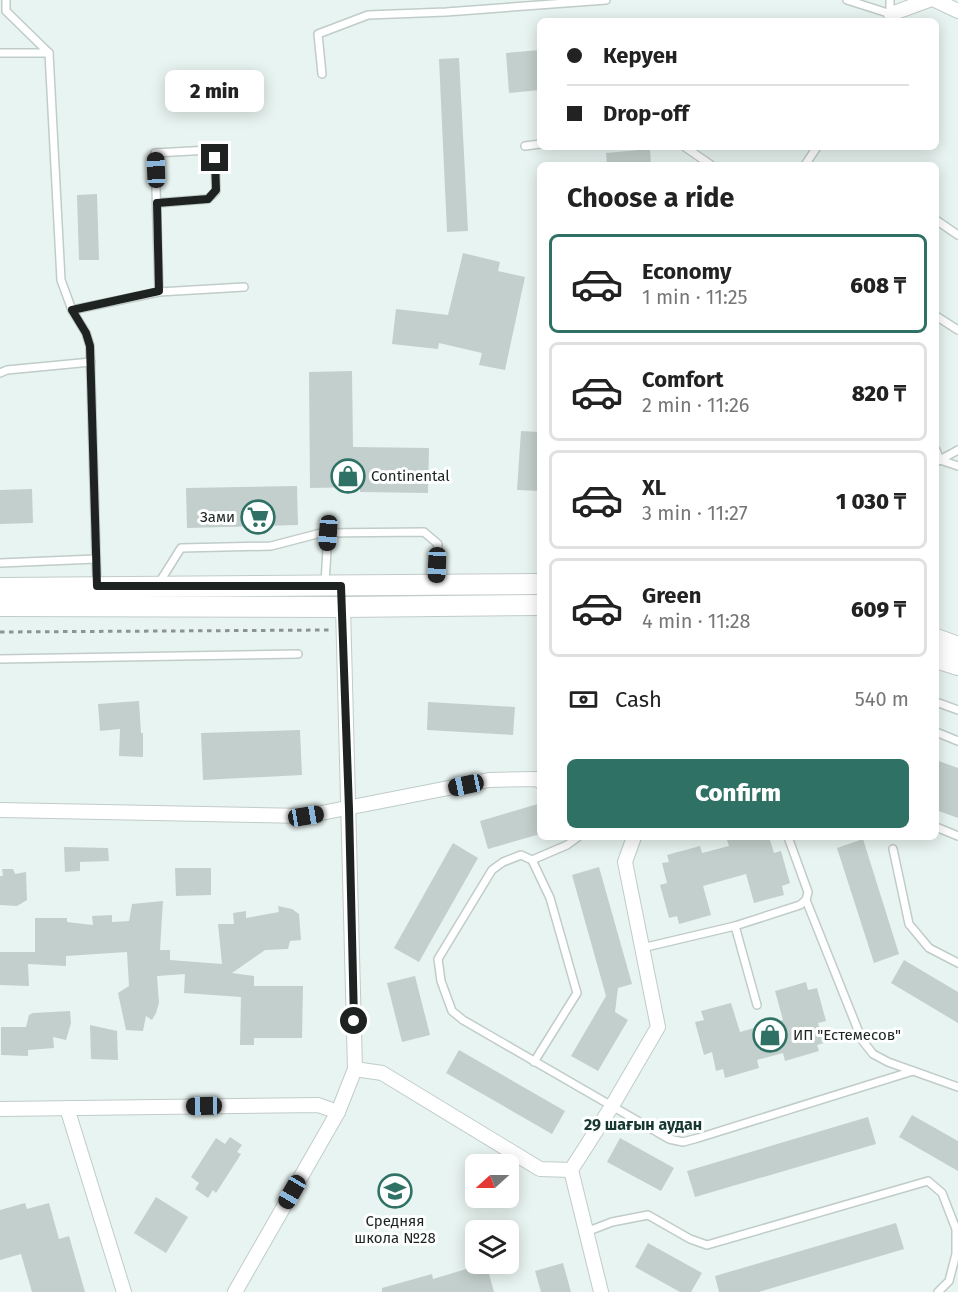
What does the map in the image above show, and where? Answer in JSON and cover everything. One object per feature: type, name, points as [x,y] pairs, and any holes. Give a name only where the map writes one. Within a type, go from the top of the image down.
[{"type":"main road","points":[[0,588],[537,584]]},
{"type":"main road","points":[[333,586],[343,607]]},
{"type":"main road","points":[[0,606],[537,605]]},
{"type":"main road","points":[[939,640],[958,646]]},
{"type":"main road","points":[[939,659],[958,665]]},
{"type":"street","points":[[890,12],[929,0]]},
{"type":"street","points":[[935,0],[958,10]]},
{"type":"street","points":[[234,1292],[338,1112],[355,1069],[343,607]]},
{"type":"street","points":[[0,810],[306,816],[489,780],[537,781]]},
{"type":"street","points":[[602,1292],[585,1233],[571,1170],[658,1027],[625,862],[633,840]]},
{"type":"street","points":[[355,1069],[382,1073],[540,1169],[571,1170]]},
{"type":"street","points":[[0,1109],[318,1105],[338,1112]]},
{"type":"street","points":[[67,1108],[124,1292]]},
{"type":"lane","points":[[6,0],[6,11],[49,53],[61,280],[72,310],[86,333],[90,346],[97,586]]},
{"type":"lane","points":[[322,74],[318,34],[368,15],[446,12],[606,0]]},
{"type":"lane","points":[[847,0],[890,12]]},
{"type":"lane","points":[[0,53],[49,53]]},
{"type":"lane","points":[[525,146],[537,144]]},
{"type":"lane","points":[[157,203],[208,199],[216,190],[215,158],[209,150],[155,153],[159,291]]},
{"type":"lane","points":[[689,150],[707,162]]},
{"type":"lane","points":[[939,222],[958,235]]},
{"type":"lane","points":[[72,310],[159,291],[244,287]]},
{"type":"lane","points":[[939,318],[958,330]]},
{"type":"lane","points":[[0,373],[7,370],[91,362]]},
{"type":"lane","points":[[939,460],[958,450]]},
{"type":"lane","points":[[939,461],[958,466]]},
{"type":"lane","points":[[158,586],[181,548],[271,546],[321,533],[424,532],[438,544],[436,585]]},
{"type":"lane","points":[[328,533],[333,586]]},
{"type":"lane","points":[[0,563],[96,559]]},
{"type":"lane","points":[[0,659],[298,654]]},
{"type":"lane","points":[[939,703],[958,710]]},
{"type":"lane","points":[[939,733],[958,741]]},
{"type":"lane","points":[[939,828],[958,836]]},
{"type":"lane","points":[[532,860],[574,840]]},
{"type":"lane","points":[[641,948],[735,926],[800,906],[806,900],[808,891],[789,840]]},
{"type":"lane","points":[[893,849],[909,924],[929,948],[958,963]]},
{"type":"lane","points":[[534,1062],[577,993],[550,898],[532,860],[521,855],[503,862],[492,870],[438,959],[441,981],[452,1011],[463,1020],[534,1062],[669,1139],[683,1142],[913,1071]]},
{"type":"lane","points":[[806,900],[862,1040],[873,1054],[888,1062],[958,1087]]},
{"type":"lane","points":[[735,926],[757,1005]]},
{"type":"lane","points":[[585,1233],[612,1222],[648,1215],[690,1239],[707,1245],[928,1181],[942,1193],[957,1229],[956,1254],[949,1281],[938,1292]]},
{"type":"path","points":[[0,632],[343,630]]},
{"type":"building","points":[[537,50],[537,90],[509,93],[506,53]]},
{"type":"building","points":[[459,58],[468,231],[447,232],[439,59]]},
{"type":"building","points":[[650,150],[651,162],[607,162],[606,153]]},
{"type":"building","points":[[97,194],[99,260],[79,260],[77,195]]},
{"type":"building","points":[[463,253],[500,262],[498,271],[525,277],[505,370],[479,365],[482,353],[439,343],[438,349],[392,344],[396,309],[448,315]]},
{"type":"building","points":[[352,371],[353,447],[429,448],[428,493],[360,492],[360,487],[310,488],[309,372]]},
{"type":"building","points":[[521,431],[537,432],[537,491],[517,490]]},
{"type":"building","points":[[297,486],[298,525],[187,528],[186,488]]},
{"type":"building","points":[[32,489],[33,523],[0,524],[0,490]]},
{"type":"building","points":[[139,701],[143,757],[119,756],[120,729],[100,731],[98,704]]},
{"type":"building","points":[[428,702],[515,707],[513,735],[427,730]]},
{"type":"building","points":[[300,730],[302,775],[203,780],[201,733]]},
{"type":"building","points":[[939,761],[958,768],[958,818],[939,811]]},
{"type":"building","points":[[537,804],[537,835],[488,849],[480,821]]},
{"type":"building","points":[[727,840],[770,840],[774,853],[781,851],[790,883],[782,886],[784,895],[754,903],[746,874],[703,886],[711,915],[679,924],[677,916],[669,918],[660,885],[667,883],[662,863],[669,862],[667,855],[700,846],[702,853],[729,846]]},
{"type":"building","points":[[863,840],[899,954],[874,963],[837,848]]},
{"type":"building","points":[[453,843],[478,858],[419,962],[394,948]]},
{"type":"building","points":[[64,847],[108,848],[109,861],[80,862],[80,871],[65,872]]},
{"type":"building","points":[[599,867],[632,984],[618,988],[615,1012],[628,1020],[598,1071],[571,1056],[606,996],[572,875]]},
{"type":"building","points":[[175,868],[211,868],[211,895],[176,896]]},
{"type":"building","points":[[2,869],[13,869],[15,874],[26,872],[27,900],[17,906],[0,905]]},
{"type":"building","points":[[163,901],[160,950],[170,950],[170,960],[222,964],[218,924],[234,924],[233,913],[246,911],[246,918],[279,912],[278,906],[292,909],[299,914],[301,940],[290,941],[288,949],[265,950],[232,973],[254,976],[254,986],[303,986],[302,1038],[254,1038],[254,1045],[240,1045],[241,997],[184,993],[185,974],[157,976],[159,1003],[152,1020],[146,1016],[143,1031],[126,1030],[118,993],[129,986],[127,952],[66,956],[66,966],[28,964],[29,986],[0,985],[0,952],[35,952],[35,918],[67,918],[67,922],[93,925],[92,916],[112,915],[112,922],[129,921],[132,904]]},
{"type":"building","points":[[904,960],[958,992],[958,1023],[891,983]]},
{"type":"building","points":[[415,976],[430,1035],[402,1042],[387,983]]},
{"type":"building","points":[[806,982],[808,990],[817,988],[826,1021],[818,1023],[824,1043],[817,1045],[819,1051],[785,1061],[783,1053],[757,1060],[759,1068],[725,1078],[723,1069],[716,1071],[712,1052],[704,1055],[695,1022],[704,1020],[701,1011],[731,1003],[740,1032],[783,1020],[775,991]]},
{"type":"building","points":[[70,1011],[71,1023],[66,1040],[53,1037],[54,1048],[28,1050],[28,1056],[1,1055],[1,1027],[26,1027],[29,1015],[33,1013]]},
{"type":"building","points":[[90,1025],[117,1031],[118,1060],[91,1059]]},
{"type":"building","points":[[459,1050],[565,1111],[552,1134],[446,1073]]},
{"type":"building","points":[[912,1115],[958,1141],[958,1171],[899,1137]]},
{"type":"building","points":[[868,1117],[876,1144],[695,1197],[687,1171]]},
{"type":"building","points":[[230,1137],[242,1145],[237,1152],[241,1154],[216,1193],[213,1190],[208,1198],[195,1189],[199,1183],[191,1177],[216,1138],[225,1144]]},
{"type":"building","points":[[620,1138],[674,1168],[661,1191],[607,1162]]},
{"type":"building","points":[[156,1197],[188,1217],[166,1253],[134,1233]]},
{"type":"building","points":[[25,1203],[27,1209],[49,1203],[59,1239],[69,1236],[85,1292],[32,1292],[21,1254],[0,1260],[0,1210]]},
{"type":"building","points":[[896,1223],[904,1249],[759,1292],[719,1292],[715,1276]]},
{"type":"building","points":[[648,1243],[702,1273],[691,1292],[680,1292],[635,1267]]},
{"type":"building","points":[[563,1263],[571,1292],[541,1292],[535,1271]]},
{"type":"building","points":[[465,1269],[465,1274],[489,1274],[494,1292],[382,1292],[382,1288],[432,1274],[433,1279]]},
{"type":"place","name":"Continental","points":[[348,476]]},
{"type":"place","name":"Зами","points":[[258,517]]},
{"type":"place","name":"ИП \"Естемесов\"","points":[[770,1035]]},
{"type":"place","name":"Средняя школа №28","points":[[395,1191]]},
{"type":"district","name":"29 шағын аудан","points":[[643,1124]]},
{"type":"route","points":[[215,158],[216,190],[208,199],[157,203],[159,291],[72,310],[86,333],[90,346],[97,586],[341,586],[354,1021]]}]
